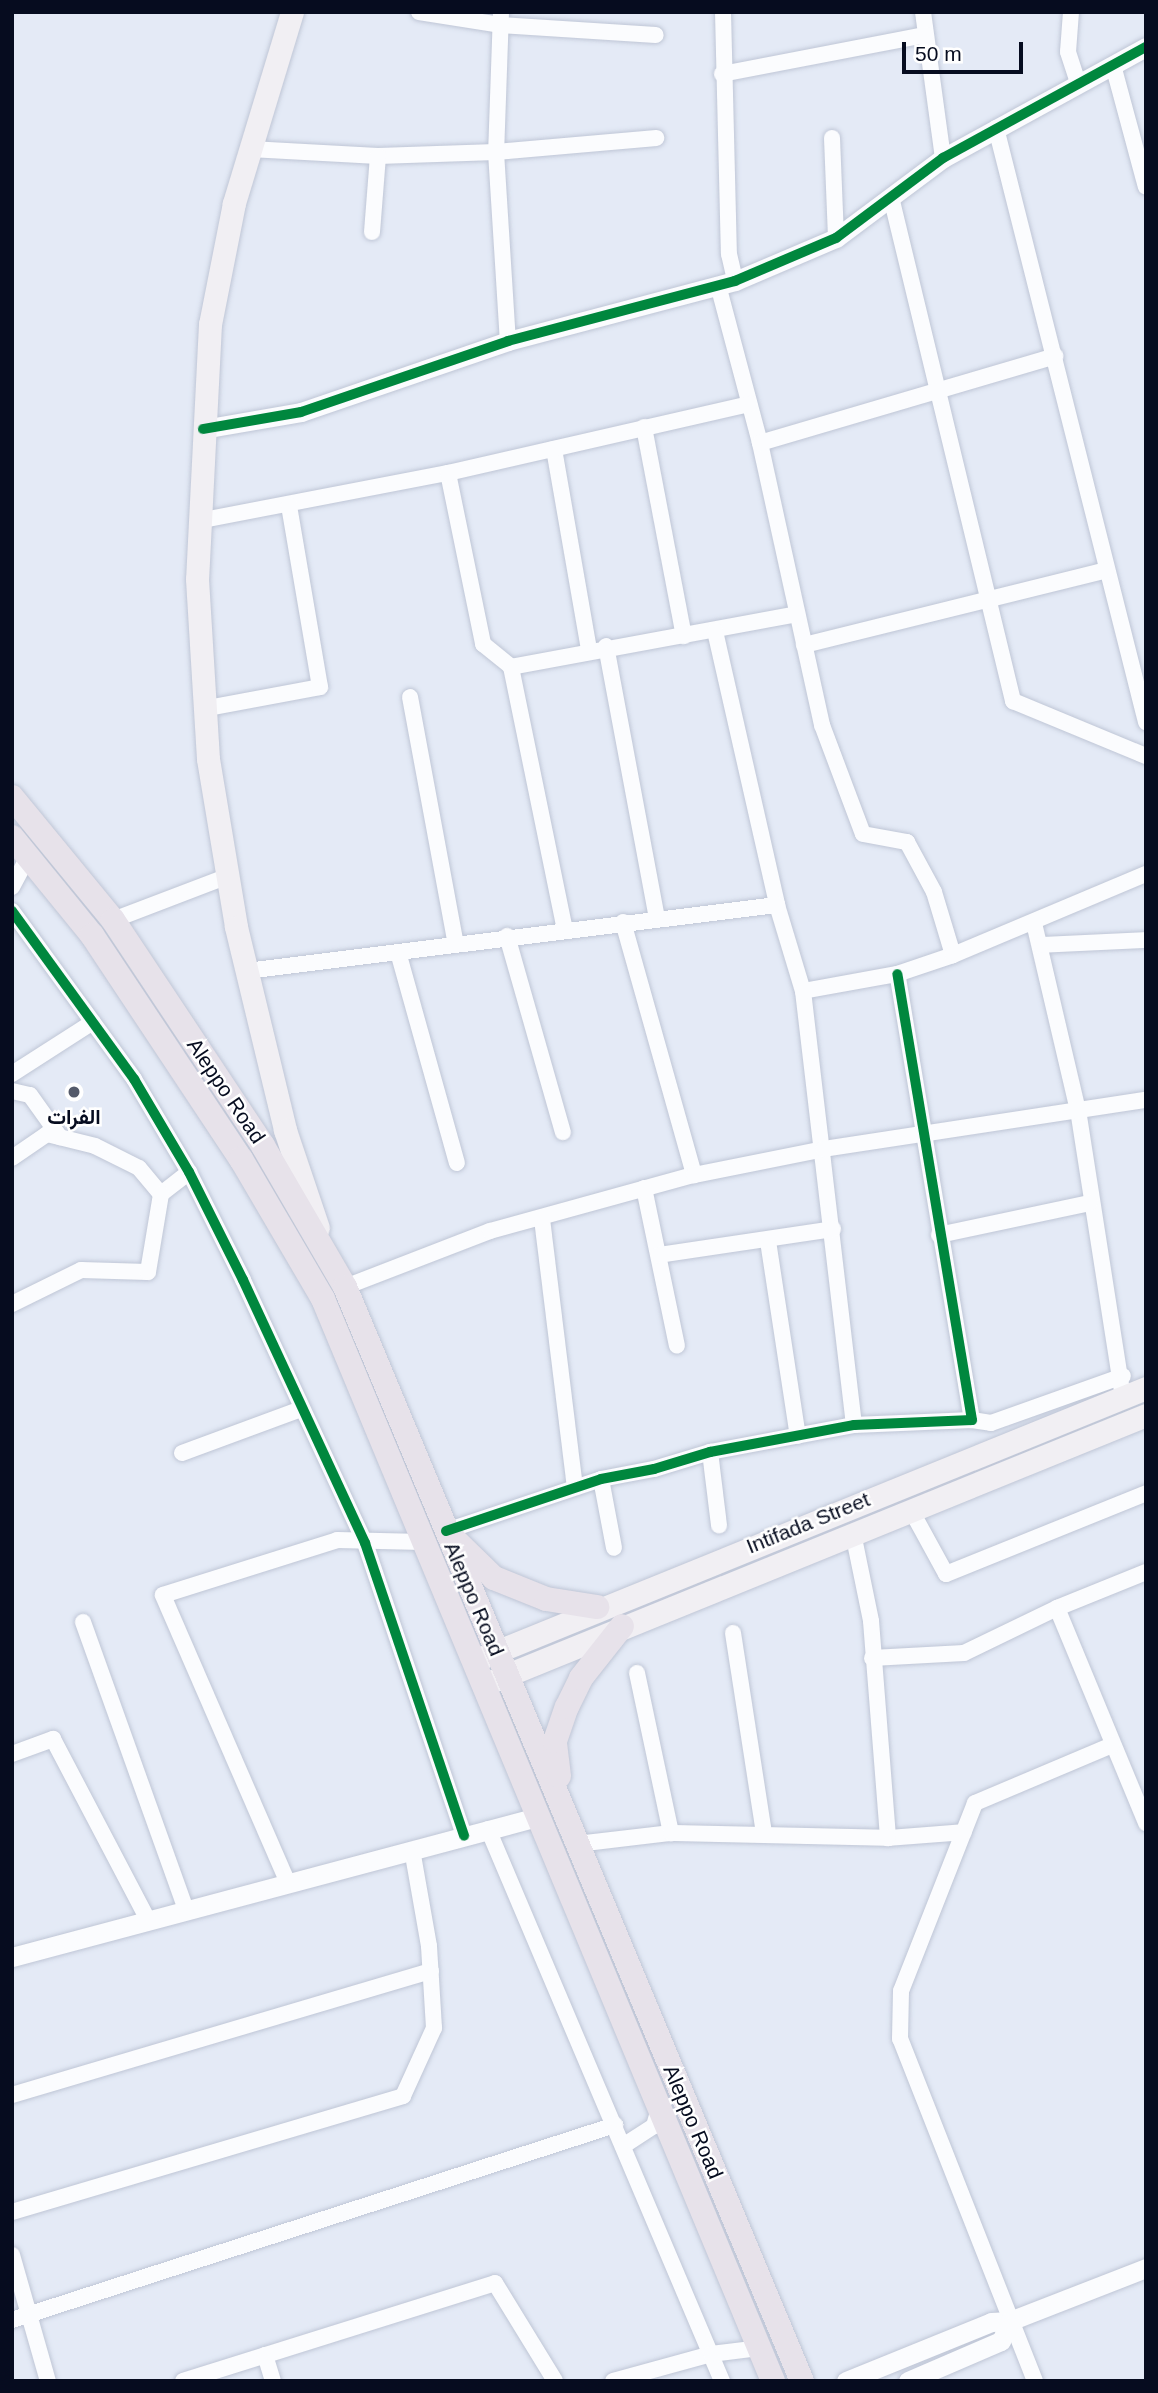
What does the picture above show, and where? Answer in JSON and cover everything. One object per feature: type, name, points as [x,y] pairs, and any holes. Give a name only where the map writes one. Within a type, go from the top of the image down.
[{"type":"main road","points":[[292,12],[234,203],[210,324],[198,521],[203,709],[228,876],[246,971],[285,1130],[326,1251]]},
{"type":"main road","name":"Aleppo Road","points":[[12,797],[113,920],[263,1146],[345,1287],[802,2381]]},
{"type":"main road","name":"Aleppo Road","points":[[12,837],[100,946],[242,1160],[323,1299],[481,1687],[773,2381]]},
{"type":"main road","name":"Intifada Street","points":[[481,1687],[500,1662],[597,1607],[1136,1391]]},
{"type":"main road","name":"Intifada Street","points":[[471,1662],[500,1662],[622,1626],[1146,1415]]},
{"type":"main road","points":[[446,1531],[494,1578],[546,1599],[597,1607]]},
{"type":"main road","points":[[564,1808],[555,1741],[581,1678],[622,1626]]},
{"type":"street","points":[[419,12],[656,35]]},
{"type":"street","points":[[723,12],[722,74],[729,254],[726,283],[749,404],[822,725],[863,834],[907,842],[934,892],[953,955]]},
{"type":"street","points":[[923,12],[943,158]]},
{"type":"street","points":[[1071,12],[1068,52],[1078,83]]},
{"type":"street","points":[[501,19],[496,152],[508,341]]},
{"type":"street","points":[[722,74],[925,35]]},
{"type":"street","points":[[203,429],[301,412],[508,341],[726,283],[836,238],[943,158],[1146,47]]},
{"type":"street","points":[[1113,65],[1146,187]]},
{"type":"street","points":[[996,128],[1107,570],[1141,687],[1146,722]]},
{"type":"street","points":[[250,149],[377,156],[496,152],[656,138]]},
{"type":"street","points":[[832,138],[836,238]]},
{"type":"street","points":[[372,232],[377,156]]},
{"type":"street","points":[[891,197],[941,390],[987,601],[1013,702],[1146,756]]},
{"type":"street","points":[[760,443],[1055,356]]},
{"type":"street","points":[[198,521],[289,506],[448,473],[749,404]]},
{"type":"street","points":[[644,427],[684,636]]},
{"type":"street","points":[[554,449],[589,650]]},
{"type":"street","points":[[448,473],[483,644],[511,667],[565,929]]},
{"type":"street","points":[[203,709],[320,687],[289,506]]},
{"type":"street","points":[[804,645],[1107,570]]},
{"type":"street","points":[[511,667],[606,646],[715,631],[797,614]]},
{"type":"street","points":[[715,631],[777,905],[803,990],[855,1425]]},
{"type":"street","points":[[606,646],[657,918]]},
{"type":"street","points":[[411,697],[456,944]]},
{"type":"street","points":[[12,887],[28,857]]},
{"type":"street","points":[[803,990],[897,974],[1034,923],[1146,874]]},
{"type":"street","points":[[113,920],[228,876]]},
{"type":"street","points":[[246,971],[507,936],[777,905]]},
{"type":"street","points":[[12,911],[134,1079],[189,1172],[365,1543],[464,1836]]},
{"type":"street","points":[[623,922],[694,1175]]},
{"type":"street","points":[[446,1531],[576,1486],[654,1469],[710,1452],[855,1425],[972,1420],[991,1423],[1136,1391],[1090,1203],[1078,1110],[1034,923]]},
{"type":"street","points":[[507,936],[563,1132]]},
{"type":"street","points":[[1040,945],[1146,940]]},
{"type":"street","points":[[398,952],[457,1163]]},
{"type":"street","points":[[897,974],[972,1420]]},
{"type":"street","points":[[12,1074],[93,1021]]},
{"type":"street","points":[[12,1091],[30,1095],[60,1138]]},
{"type":"street","points":[[345,1287],[490,1231],[542,1219],[694,1175],[824,1149],[1146,1100]]},
{"type":"street","points":[[12,1158],[47,1134],[95,1146],[139,1168],[161,1194]]},
{"type":"street","points":[[12,1304],[81,1270],[148,1272],[161,1194],[189,1172]]},
{"type":"street","points":[[644,1188],[677,1346]]},
{"type":"street","points":[[939,1235],[1090,1203]]},
{"type":"street","points":[[542,1219],[576,1486]]},
{"type":"street","points":[[659,1255],[768,1241],[833,1229]]},
{"type":"street","points":[[768,1241],[798,1436]]},
{"type":"street","points":[[182,1453],[301,1409]]},
{"type":"street","points":[[710,1452],[719,1525]]},
{"type":"street","points":[[601,1479],[614,1548]]},
{"type":"street","points":[[911,1510],[946,1574],[1146,1493]]},
{"type":"street","points":[[853,1533],[871,1621],[888,1838]]},
{"type":"street","points":[[288,1883],[163,1594],[337,1540],[365,1543],[423,1542]]},
{"type":"street","points":[[872,1658],[964,1653],[1057,1608],[1146,1572]]},
{"type":"street","points":[[1057,1608],[1146,1823]]},
{"type":"street","points":[[83,1622],[186,1910]]},
{"type":"street","points":[[733,1633],[764,1833]]},
{"type":"street","points":[[637,1673],[671,1833]]},
{"type":"street","points":[[12,1754],[53,1739],[148,1920]]},
{"type":"street","points":[[1035,2381],[900,2039],[901,1991],[975,1803],[1112,1745]]},
{"type":"street","points":[[12,1957],[537,1817]]},
{"type":"street","points":[[488,1829],[722,2381]]},
{"type":"street","points":[[577,1844],[671,1833],[764,1833],[888,1838],[964,1832]]},
{"type":"street","points":[[12,2212],[403,2096],[434,2028],[430,1971],[412,1850]]},
{"type":"street","points":[[12,2095],[430,1971]]},
{"type":"street","points":[[623,2146],[654,2126],[659,2108]]},
{"type":"street","points":[[20,2318],[615,2126]]},
{"type":"street","points":[[12,2255],[20,2318],[48,2381]]},
{"type":"street","points":[[846,2381],[991,2322],[1010,2321],[1146,2268]]},
{"type":"street","points":[[183,2381],[495,2283],[555,2381]]},
{"type":"street","points":[[908,2381],[1001,2341],[1010,2321]]},
{"type":"street","points":[[613,2381],[711,2354],[760,2348]]},
{"type":"street","points":[[265,2356],[273,2381]]},
{"type":"cycle path","points":[[203,429],[301,412],[508,341],[735,281],[836,238],[943,158],[1146,47]]},
{"type":"cycle path","points":[[12,911],[134,1079],[189,1172],[243,1280],[365,1543],[464,1836]]},
{"type":"cycle path","points":[[446,1531],[601,1479],[654,1469],[710,1452],[854,1425],[972,1420],[897,974]]},
{"type":"place","name":"الفرات","points":[[74,1092]]}]
